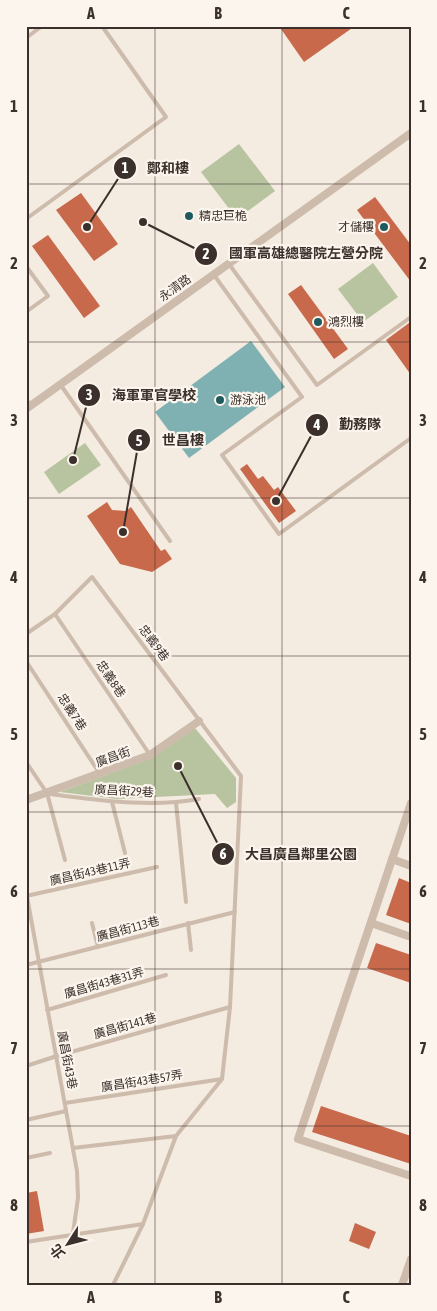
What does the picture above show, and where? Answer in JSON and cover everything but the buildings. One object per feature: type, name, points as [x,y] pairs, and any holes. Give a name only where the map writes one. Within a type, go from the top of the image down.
[{"type":"street","name":"永清路","points":[[28,404],[60,384],[411,133]]},
{"type":"street","name":"廣昌街","points":[[26,800],[150,756],[199,721]]},
{"type":"street","points":[[411,803],[298,1138],[411,1176]]},
{"type":"street","points":[[392,860],[411,866]]},
{"type":"street","points":[[371,923],[411,937]]},
{"type":"street","points":[[402,1285],[411,1259]]},
{"type":"lane","points":[[26,38],[42,26]]},
{"type":"lane","points":[[26,219],[166,117],[102,26]]},
{"type":"lane","points":[[229,264],[317,385],[411,317]]},
{"type":"lane","points":[[26,266],[48,296],[26,312]]},
{"type":"lane","points":[[214,274],[302,397],[222,455],[279,534],[411,438]]},
{"type":"lane","points":[[60,384],[170,541]]},
{"type":"lane","name":"忠義9巷","points":[[55,614],[92,577],[241,776],[230,1007],[222,1078]]},
{"type":"lane","points":[[26,634],[55,614]]},
{"type":"lane","name":"忠義8巷","points":[[55,614],[150,756]]},
{"type":"lane","name":"忠義7巷","points":[[26,661],[100,774]]},
{"type":"lane","points":[[26,762],[47,793],[65,860]]},
{"type":"lane","name":"廣昌街29巷","points":[[47,793],[112,802],[176,803],[199,799]]},
{"type":"lane","points":[[112,802],[124,852]]},
{"type":"lane","points":[[176,803],[186,902]]},
{"type":"lane","name":"廣昌街43巷11弄","points":[[27,895],[157,867]]},
{"type":"lane","name":"廣昌街43巷","points":[[27,895],[74,1148],[78,1198],[73,1233]]},
{"type":"lane","name":"廣昌街113巷","points":[[26,965],[234,912]]},
{"type":"lane","points":[[92,923],[98,947]]},
{"type":"lane","points":[[188,923],[191,950]]},
{"type":"lane","name":"廣昌街43巷31弄","points":[[47,1010],[166,975]]},
{"type":"lane","name":"廣昌街141巷","points":[[26,1066],[230,1007]]},
{"type":"lane","points":[[113,1285],[143,1224],[176,1136],[222,1078]]},
{"type":"lane","name":"廣昌街43巷57弄","points":[[65,1103],[222,1078]]},
{"type":"lane","points":[[26,1120],[66,1110]]},
{"type":"lane","points":[[74,1148],[176,1136]]},
{"type":"lane","points":[[26,1158],[50,1153]]},
{"type":"lane","points":[[26,1242],[73,1233],[143,1224]]},
{"type":"green space","points":[[239,144],[275,191],[237,219],[201,172]]},
{"type":"green space","points":[[373,263],[398,297],[363,322],[338,289]]},
{"type":"green space","points":[[85,443],[101,465],[59,494],[44,472]]},
{"type":"green space","points":[[195,728],[236,778],[236,802],[227,808],[215,794],[117,799],[60,792],[152,758]]},
{"type":"water","name":"游泳池","points":[[251,341],[285,387],[189,458],[155,412]]},
{"type":"place","name":"精忠巨桅","points":[[189,216]]},
{"type":"place","name":"國軍高雄總醫院左營分院","points":[[143,222]]},
{"type":"place","name":"鄭和樓","points":[[87,227]]},
{"type":"place","name":"才儲樓","points":[[384,227]]},
{"type":"place","name":"鴻烈樓","points":[[318,322]]},
{"type":"place","name":"游泳池","points":[[220,400]]},
{"type":"place","name":"海軍軍官學校","points":[[73,460]]},
{"type":"place","name":"勤務隊","points":[[276,501]]},
{"type":"place","name":"世昌樓","points":[[123,532]]},
{"type":"place","name":"大昌廣昌鄰里公園","points":[[178,766]]}]
